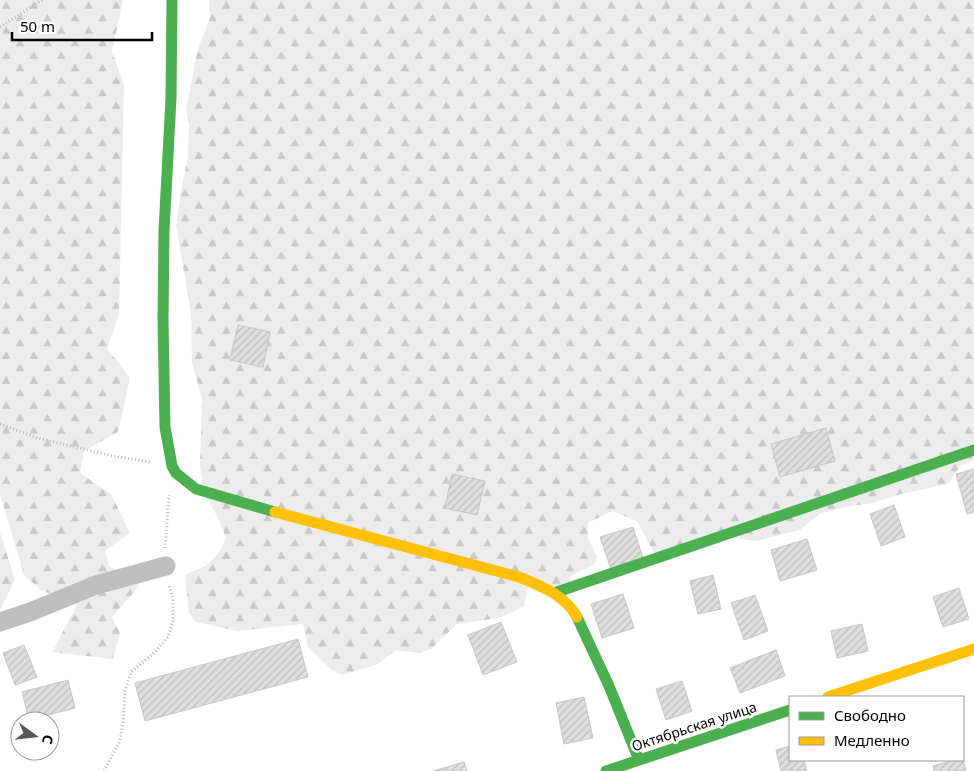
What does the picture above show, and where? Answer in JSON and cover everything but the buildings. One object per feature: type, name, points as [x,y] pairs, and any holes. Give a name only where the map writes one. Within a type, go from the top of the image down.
[{"type":"street","points":[[172,0],[171,98],[164,231],[163,320],[166,427],[174,469],[196,489],[519,577],[539,584],[554,593],[570,606],[579,620],[639,760]]},
{"type":"street","points":[[554,593],[974,450]]},
{"type":"street","points":[[0,622],[30,612],[96,584],[166,566]]},
{"type":"street","points":[[831,696],[974,649]]},
{"type":"street","name":"Октябрьская улица","points":[[606,771],[789,710]]},
{"type":"path","points":[[0,28],[42,0]]},
{"type":"path","points":[[0,424],[37,438],[174,469],[168,497],[165,546],[166,566],[173,600],[173,622],[168,637],[155,652],[131,672],[125,691],[120,741],[104,771]]},
{"type":"green space","points":[[0,0],[123,0],[112,51],[124,85],[119,315],[107,348],[130,378],[118,432],[84,451],[80,473],[111,494],[130,533],[105,551],[109,566],[140,585],[112,617],[120,633],[113,659],[52,652],[77,605],[41,590],[24,575],[0,494]]},
{"type":"green space","points":[[209,0],[974,0],[974,460],[960,466],[948,484],[901,494],[873,503],[820,513],[800,530],[756,541],[732,538],[654,553],[637,521],[612,511],[588,523],[588,538],[597,557],[595,564],[571,576],[567,590],[530,579],[524,606],[499,618],[457,624],[431,649],[420,653],[395,650],[378,664],[343,675],[333,671],[308,647],[303,624],[237,631],[196,622],[189,613],[185,575],[207,565],[221,550],[226,537],[204,493],[200,466],[202,399],[192,363],[191,313],[176,225],[188,158],[189,125],[186,109],[198,48],[210,18]]},
{"type":"green space","points":[[0,532],[15,580],[0,610]]},
{"type":"traffic: fast","points":[[172,0],[171,98],[164,231],[163,320],[165,427],[172,466],[176,473],[196,489],[275,512]]},
{"type":"traffic: fast","points":[[554,593],[974,450]]},
{"type":"traffic: fast","points":[[577,617],[609,686],[639,760]]},
{"type":"traffic: fast","points":[[606,771],[789,710]]},
{"type":"traffic: slow","points":[[275,512],[519,577],[552,592],[566,603],[577,617]]},
{"type":"traffic: slow","points":[[831,696],[974,649]]}]
